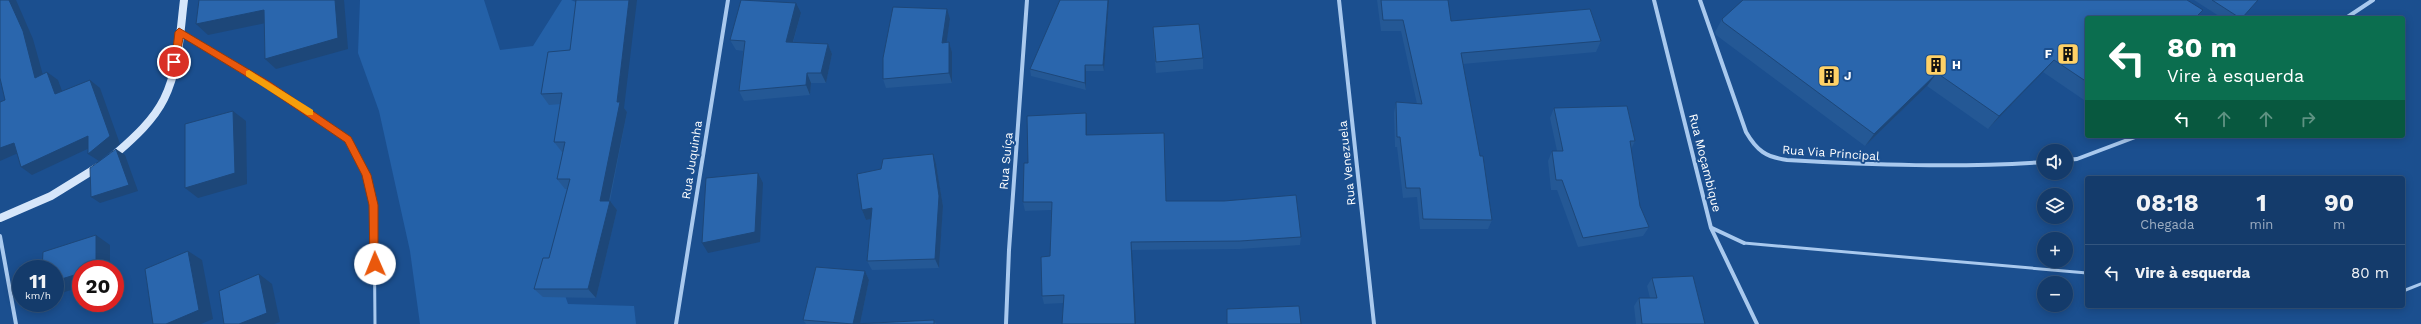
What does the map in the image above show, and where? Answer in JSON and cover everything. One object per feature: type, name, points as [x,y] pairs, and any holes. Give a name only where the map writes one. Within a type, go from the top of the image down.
[{"type":"main road","points":[[0,218],[39,204],[74,184],[111,158],[141,130],[164,99],[174,62],[184,0]]},
{"type":"street","name":"Rua Juquinha","points":[[676,324],[728,0]]},
{"type":"street","name":"Rua Suíça","points":[[1006,324],[1009,250],[1027,0]]},
{"type":"street","name":"Rua Venezuela","points":[[1339,0],[1374,324]]},
{"type":"street","name":"Rua Moçambique","points":[[1654,0],[1711,228],[1757,324]]},
{"type":"street","name":"Rua Via Principal","points":[[1700,0],[1746,132],[1755,149],[1761,154],[1772,159],[1900,167],[2010,166],[2037,163]]},
{"type":"street","points":[[2349,16],[2373,0]]},
{"type":"street","points":[[179,32],[267,84],[348,140],[367,175],[374,205]]},
{"type":"street","points":[[2073,159],[2133,138]]},
{"type":"street","points":[[1711,228],[1744,243]]},
{"type":"street","points":[[0,236],[16,324]]},
{"type":"lane","points":[[374,205],[375,324]]},
{"type":"lane","points":[[1744,243],[2085,273]]},
{"type":"lane","points":[[2405,290],[2421,284]]},
{"type":"shaded area","points":[[360,0],[484,0],[500,50],[533,46],[562,0],[571,0],[593,9],[588,122],[553,261],[568,304],[634,306],[636,324],[420,324],[410,251],[379,111],[358,53]]},
{"type":"building","points":[[0,0],[9,0],[23,31],[35,78],[47,72],[55,94],[90,80],[110,136],[88,154],[88,136],[21,167],[14,143],[0,148],[0,102],[5,100],[0,78]]},
{"type":"building","points":[[199,0],[335,0],[338,38],[265,59],[264,10],[196,24]]},
{"type":"building","points":[[576,0],[629,0],[617,102],[620,102],[600,201],[610,201],[588,289],[534,289],[543,258],[549,258],[570,179],[557,179],[565,142],[554,142],[562,93],[541,94],[548,52],[570,50]]},
{"type":"building","points":[[741,0],[796,3],[786,42],[828,44],[821,73],[807,73],[806,85],[739,91],[745,41],[730,40]]},
{"type":"building","points":[[1060,0],[1108,0],[1103,65],[1085,65],[1085,83],[1030,69]]},
{"type":"building","points":[[1381,0],[1448,0],[1451,21],[1590,9],[1601,41],[1461,53],[1480,156],[1483,156],[1492,220],[1423,219],[1420,188],[1406,188],[1400,137],[1397,137],[1396,102],[1422,104],[1403,20],[1383,20]]},
{"type":"building","points":[[1743,0],[2187,0],[2203,10],[2197,16],[2085,16],[2085,81],[2054,60],[1999,116],[1937,73],[1874,134],[1723,22],[1722,19]]},
{"type":"building","points":[[2212,0],[2258,0],[2244,16],[2237,16]]},
{"type":"building","points":[[893,7],[947,9],[942,43],[949,42],[949,73],[883,79],[883,58]]},
{"type":"building","points":[[1199,24],[1203,58],[1156,62],[1153,27]]},
{"type":"building","points":[[1627,106],[1635,141],[1630,141],[1640,206],[1649,227],[1583,238],[1562,180],[1556,180],[1552,151],[1563,151],[1554,108]]},
{"type":"building","points":[[233,111],[235,173],[185,188],[185,124]]},
{"type":"building","points":[[1086,113],[1086,135],[1164,133],[1166,201],[1224,201],[1296,195],[1301,237],[1240,241],[1131,242],[1135,324],[1062,324],[1064,295],[1042,296],[1041,257],[1050,256],[1052,202],[1023,202],[1024,163],[1028,163],[1027,116]]},
{"type":"building","points":[[116,149],[129,185],[91,197],[90,168]]},
{"type":"building","points":[[933,154],[939,196],[935,259],[867,261],[872,208],[862,210],[857,174],[881,169],[883,159]]},
{"type":"building","points":[[758,173],[755,232],[702,243],[706,178]]},
{"type":"building","points":[[96,235],[96,260],[72,260],[72,276],[64,278],[64,260],[43,260],[43,252]]},
{"type":"building","points":[[188,251],[199,310],[166,324],[153,324],[145,269]]},
{"type":"building","points":[[816,267],[865,271],[853,324],[803,320]]},
{"type":"building","points":[[259,274],[267,313],[239,324],[224,324],[219,291]]},
{"type":"building","points":[[1693,276],[1705,324],[1642,324],[1639,298],[1657,298],[1652,278]]},
{"type":"building","points":[[1299,306],[1301,324],[1227,324],[1227,309]]},
{"type":"building","points":[[934,320],[934,324],[853,324]]},
{"type":"slow traffic","points":[[249,73],[310,113]]},
{"type":"place","name":"F","points":[[2068,54]]},
{"type":"place","name":"H","points":[[1936,65]]},
{"type":"place","name":"J","points":[[1829,76]]},
{"type":"route","points":[[174,62],[179,32],[267,84],[319,118],[348,140],[367,175],[374,205],[375,264]]}]
